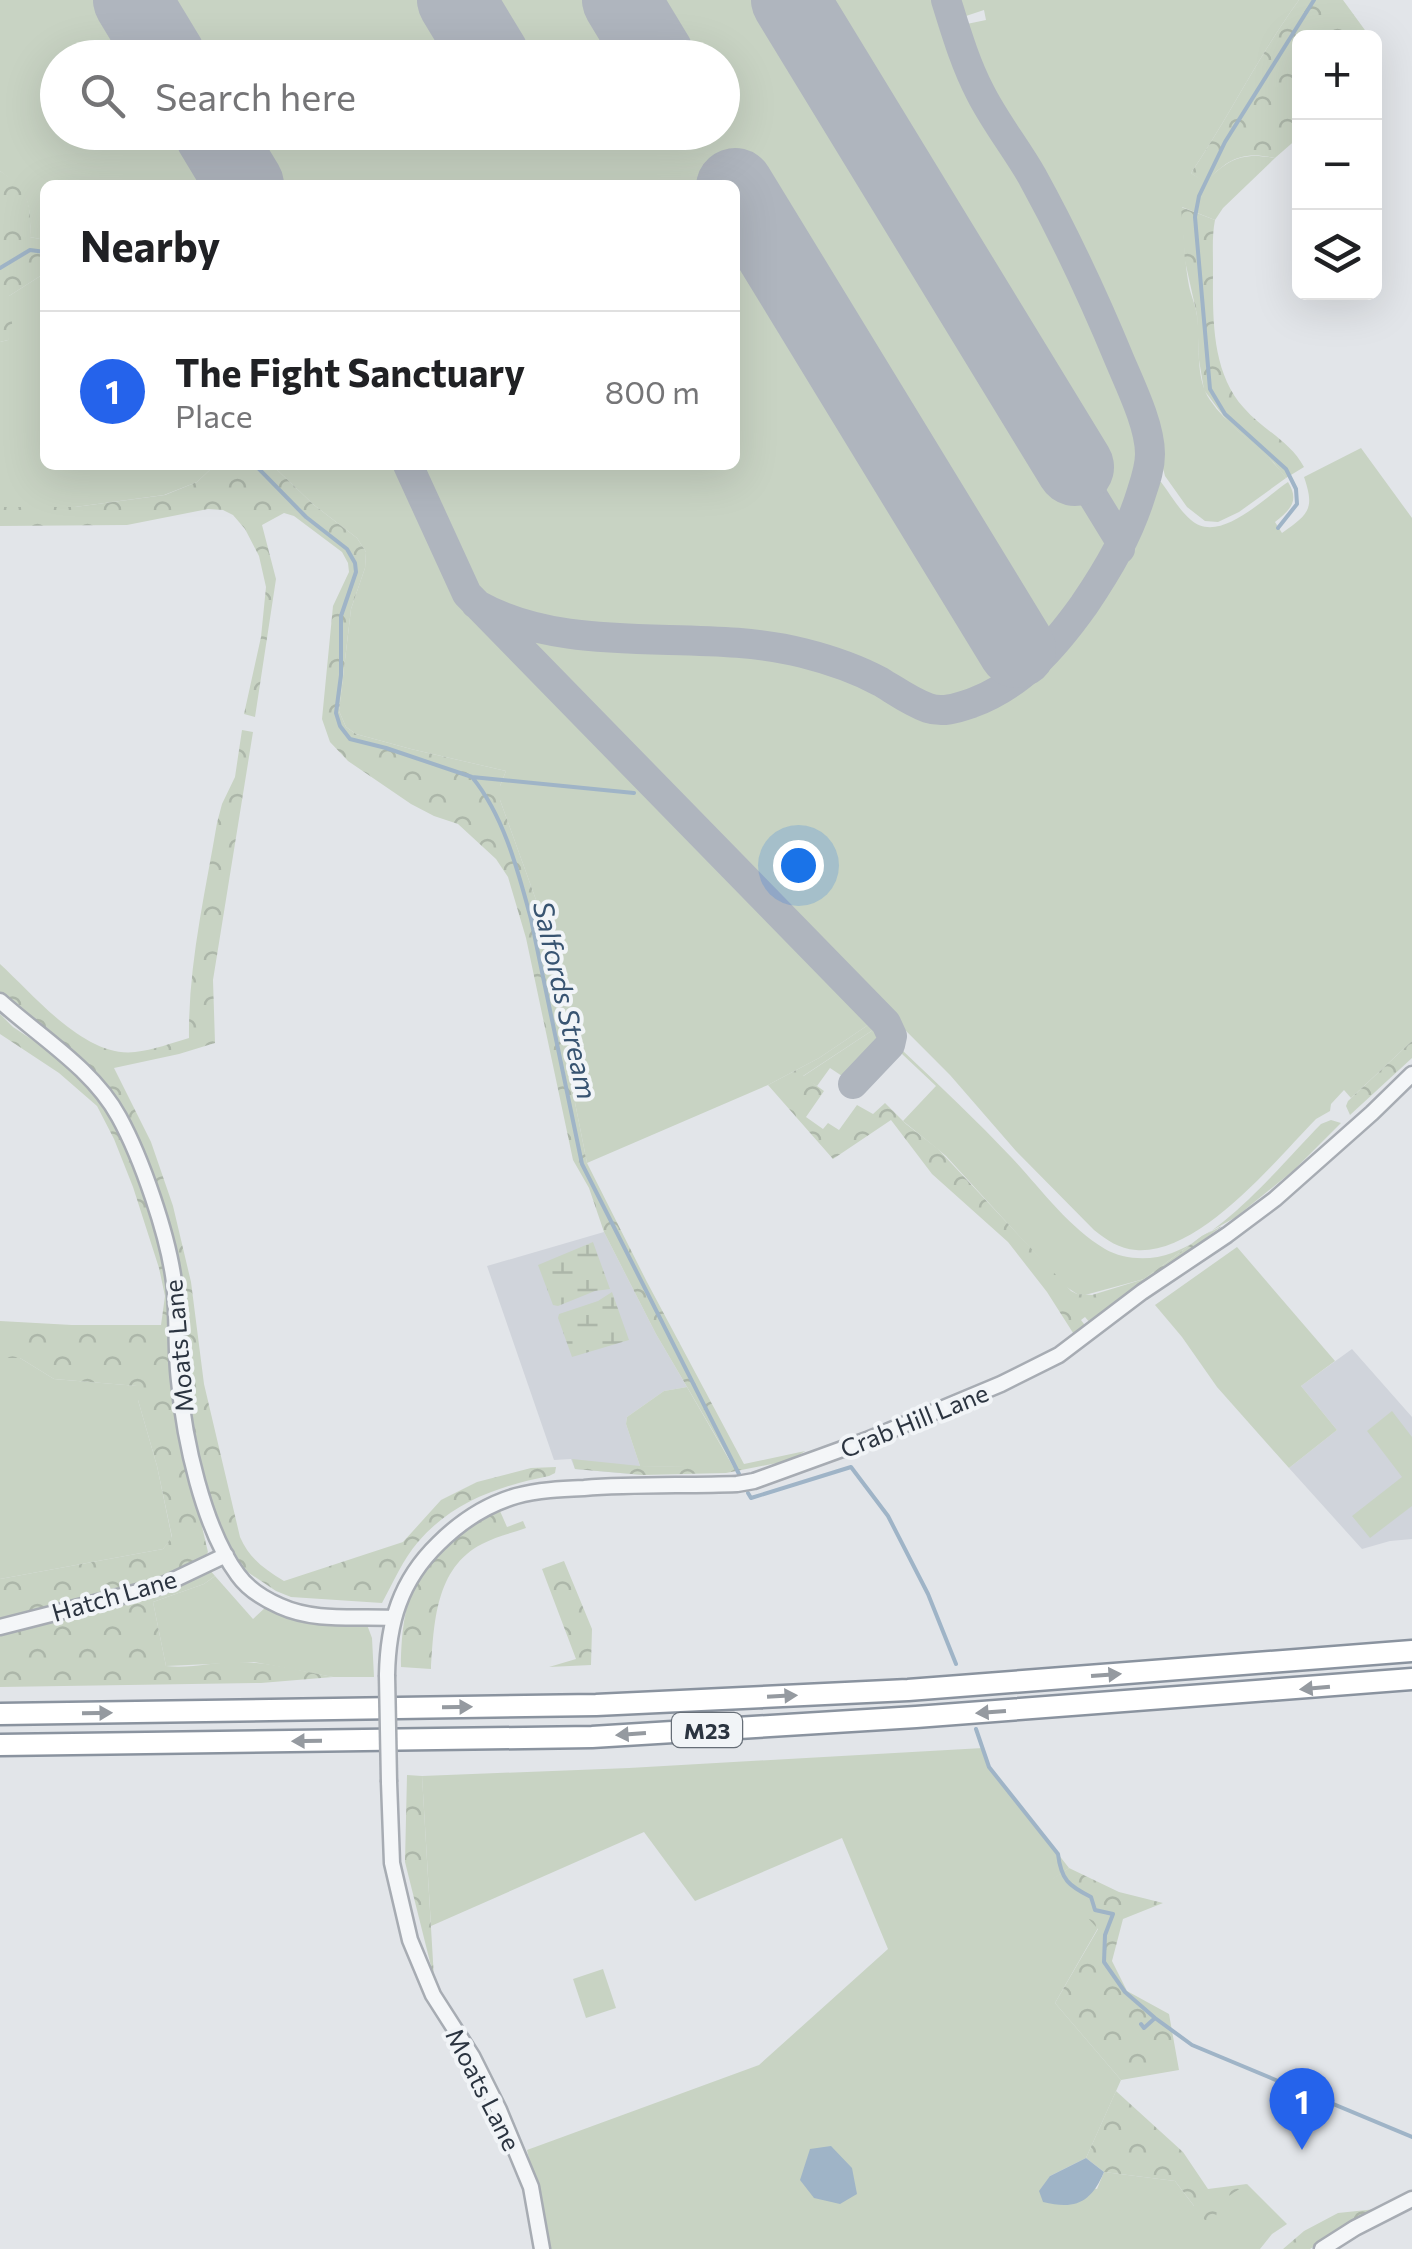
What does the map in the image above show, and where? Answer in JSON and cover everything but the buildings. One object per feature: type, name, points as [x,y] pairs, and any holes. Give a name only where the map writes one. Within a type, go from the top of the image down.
[{"type":"highway","name":"M23","points":[[0,1714],[596,1706],[908,1690],[1412,1651]]},
{"type":"highway","name":"M23","points":[[0,1745],[592,1737],[1412,1680]]},
{"type":"street","name":"Moats Lane","points":[[0,1001],[98,1089],[118,1114],[137,1157],[174,1281],[178,1378],[192,1459],[213,1531],[238,1575],[251,1588],[286,1609],[329,1617],[392,1618]]},
{"type":"street","name":"Crab Hill Lane","points":[[389,1638],[392,1618],[406,1584],[430,1552],[468,1519],[498,1502],[543,1491],[754,1481],[867,1440],[1047,1362],[1275,1199],[1412,1074]]},
{"type":"street","name":"Hatch Lane","points":[[0,1627],[161,1586],[226,1555]]},
{"type":"street","name":"Moats Lane","points":[[389,1638],[392,1863],[410,1940],[433,1995],[472,2056],[499,2110],[531,2187],[542,2249]]},
{"type":"street","points":[[1322,2249],[1412,2199]]},
{"type":"shaded area","points":[[604,1232],[687,1387],[664,1391],[627,1417],[643,1475],[575,1469],[571,1459],[554,1460],[487,1266]]},
{"type":"shaded area","points":[[1352,1349],[1412,1417],[1412,1539],[1362,1549],[1289,1468],[1337,1430],[1301,1386]]},
{"type":"green space","points":[[0,0],[118,0],[143,40],[40,40],[40,150],[209,150],[228,180],[40,180],[40,239],[30,237],[30,215],[22,192],[0,171]]},
{"type":"green space","points":[[146,0],[938,0],[963,76],[1059,244],[1139,433],[1142,461],[1135,493],[1104,561],[1060,625],[1016,670],[979,691],[939,703],[865,664],[824,651],[754,637],[557,623],[518,614],[487,601],[468,583],[417,470],[740,470],[740,180],[256,180],[237,150],[740,150],[740,40],[171,40]]},
{"type":"green space","points":[[1299,0],[1191,173],[1205,182],[1236,159],[1275,158],[1215,220],[1182,207],[1186,266],[1205,391],[1218,411],[1286,478],[1239,512],[1218,522],[1205,521],[1187,507],[1165,476],[1152,426],[1081,256],[1050,193],[980,77],[962,25],[986,20],[984,10],[960,18],[955,1]]},
{"type":"green space","points":[[1299,0],[1343,0],[1365,30],[1292,30],[1292,143],[1275,158],[1236,159],[1205,183],[1191,173]]},
{"type":"green space","points":[[0,171],[27,198],[30,237],[40,239],[40,276],[9,296],[13,332],[8,340],[0,342]]},
{"type":"green space","points":[[1181,207],[1215,220],[1213,304],[1219,359],[1244,408],[1291,450],[1304,467],[1286,478],[1228,422],[1204,390]]},
{"type":"green space","points":[[40,276],[40,470],[210,470],[197,482],[164,495],[75,507],[0,507],[0,342],[8,340],[9,296]]},
{"type":"green space","points":[[1361,448],[1412,518],[1412,1041],[1351,1098],[1344,1090],[1331,1104],[1330,1111],[1316,1119],[1258,1180],[1210,1222],[1160,1248],[1124,1248],[1094,1230],[1016,1151],[950,1075],[524,643],[528,635],[536,634],[588,643],[796,659],[857,679],[921,714],[940,719],[954,717],[1010,694],[1047,664],[1123,561],[1155,482],[1161,482],[1191,520],[1215,527],[1241,516],[1288,482],[1292,505],[1275,522],[1282,533],[1307,510],[1309,497],[1304,477]]},
{"type":"green space","points":[[210,470],[277,470],[357,538],[366,552],[365,568],[351,609],[339,711],[346,727],[356,734],[506,771],[500,800],[544,922],[587,1163],[744,1464],[805,1451],[792,1460],[726,1473],[643,1475],[575,1469],[572,1459],[640,1466],[734,1467],[656,1334],[604,1232],[589,1188],[573,1160],[526,938],[508,877],[496,859],[458,824],[411,804],[348,761],[330,742],[322,719],[333,606],[349,572],[342,552],[294,516],[284,513],[262,525],[276,579],[255,717],[244,714],[261,637],[266,587],[259,556],[233,515],[208,509],[127,525],[0,526],[0,507],[75,507],[165,495],[197,482]]},
{"type":"green space","points":[[277,470],[402,470],[467,609],[874,1021],[819,1058],[768,1085],[587,1163],[544,922],[500,800],[506,771],[356,734],[346,727],[339,711],[351,609],[365,568],[366,552],[357,538]]},
{"type":"green space","points":[[242,730],[253,732],[213,980],[215,1043],[114,1068],[151,1142],[173,1206],[191,1282],[204,1384],[240,1537],[258,1562],[284,1581],[403,1542],[441,1500],[477,1482],[531,1468],[556,1467],[549,1476],[495,1491],[446,1516],[413,1549],[382,1603],[291,1597],[246,1571],[229,1551],[208,1503],[194,1443],[184,1392],[182,1330],[143,1155],[124,1111],[98,1079],[0,994],[0,964],[62,1022],[98,1045],[135,1052],[189,1038],[191,984],[203,903],[217,823],[235,777]]},
{"type":"green space","points":[[0,1014],[63,1060],[98,1094],[117,1126],[163,1253],[171,1290],[189,1472],[208,1552],[202,1561],[215,1576],[204,1584],[153,1602],[166,1666],[250,1662],[333,1677],[261,1683],[0,1687],[0,1579],[163,1549],[172,1537],[137,1386],[54,1379],[20,1358],[0,1358],[0,1321],[161,1325],[165,1296],[133,1187],[97,1106],[59,1073],[0,1034]]},
{"type":"green space","points":[[874,1021],[879,1026],[803,1076],[824,1091],[806,1117],[823,1129],[828,1123],[839,1130],[857,1105],[873,1114],[885,1103],[938,1149],[1071,1291],[1092,1295],[1144,1279],[1222,1226],[1091,1324],[1085,1317],[1081,1320],[1087,1328],[1075,1336],[1008,1242],[932,1174],[891,1120],[833,1159],[768,1085],[819,1058]]},
{"type":"green space","points":[[879,1026],[883,1034],[842,1076],[830,1068],[817,1086],[802,1077]]},
{"type":"green space","points":[[1412,1041],[1412,1058],[1350,1115],[1348,1101]]},
{"type":"green space","points":[[903,1051],[999,1144],[1067,1219],[1105,1249],[1147,1258],[1164,1256],[1192,1243],[1144,1279],[1077,1294],[1065,1286],[946,1156],[903,1121],[936,1086]]},
{"type":"green space","points":[[1331,1120],[1341,1123],[1294,1170],[1236,1217],[1211,1231],[1252,1196],[1321,1124]]},
{"type":"green space","points":[[593,1242],[610,1289],[553,1305],[538,1265]]},
{"type":"green space","points":[[1237,1247],[1335,1361],[1301,1386],[1337,1430],[1289,1468],[1217,1387],[1155,1305]]},
{"type":"green space","points":[[612,1292],[629,1340],[572,1357],[559,1314]]},
{"type":"green space","points":[[0,1358],[20,1358],[54,1379],[138,1386],[138,1400],[172,1538],[163,1549],[0,1579]]},
{"type":"green space","points":[[687,1387],[734,1468],[640,1466],[627,1417],[664,1391]]},
{"type":"green space","points":[[1392,1411],[1412,1437],[1412,1506],[1370,1538],[1352,1516],[1402,1477],[1367,1431]]},
{"type":"green space","points":[[500,1511],[507,1527],[523,1521],[526,1528],[466,1554],[446,1582],[440,1599],[431,1669],[401,1667],[406,1612],[422,1571],[452,1540]]},
{"type":"green space","points":[[564,1561],[592,1629],[591,1665],[549,1667],[576,1659],[542,1569]]},
{"type":"green space","points":[[215,1576],[253,1619],[267,1606],[366,1622],[372,1638],[374,1677],[333,1677],[254,1662],[166,1666],[153,1602],[204,1584]]},
{"type":"green space","points":[[983,1748],[990,1767],[1069,1868],[1053,1879],[1098,1928],[1055,2003],[1121,2080],[1086,2158],[1050,2176],[1097,2189],[1104,2172],[1175,2181],[1194,2206],[1247,2184],[1287,2224],[1260,2249],[551,2249],[527,2150],[759,2065],[888,1949],[842,1838],[695,1901],[644,1832],[431,1926],[422,1776]]},
{"type":"green space","points":[[407,1775],[422,1776],[434,1978],[405,1862]]},
{"type":"green space","points":[[1069,1868],[1119,1892],[1163,1903],[1123,1919],[1112,1961],[1127,1991],[1169,2014],[1179,2070],[1121,2080],[1055,2003],[1098,1929],[1052,1879]]},
{"type":"green space","points":[[603,1969],[616,2008],[586,2018],[573,1979]]},
{"type":"green space","points":[[1116,2091],[1183,2152],[1208,2189],[1247,2184],[1218,2203],[1214,2232],[1175,2181],[1104,2172],[1086,2158]]},
{"type":"green space","points":[[1376,2209],[1310,2249],[1283,2249],[1304,2231],[1338,2213]]},
{"type":"water","points":[[831,2146],[852,2168],[857,2194],[840,2204],[814,2198],[800,2180],[810,2149]]},
{"type":"water","points":[[1086,2158],[1104,2172],[1093,2191],[1073,2204],[1043,2202],[1039,2191],[1050,2176]]},
{"type":"waterway","points":[[1278,528],[1297,504],[1296,489],[1286,469],[1225,414],[1210,389],[1195,217],[1199,196],[1225,142],[1314,0]]},
{"type":"waterway","name":"Salfords Stream","points":[[0,268],[30,250],[40,251]]},
{"type":"waterway","name":"Salfords Stream","points":[[260,470],[306,517],[347,549],[355,563],[356,572],[341,616],[341,675],[336,713],[350,739],[472,777],[634,793]]},
{"type":"waterway","name":"Salfords Stream","points":[[472,777],[501,826],[521,882],[582,1164],[739,1474]]},
{"type":"waterway","points":[[532,919],[547,914]]},
{"type":"waterway","name":"Salfords Stream","points":[[748,1493],[751,1498],[851,1467],[888,1516],[928,1594],[956,1664]]},
{"type":"waterway","name":"Salfords Stream","points":[[976,1729],[989,1767],[1058,1854],[1067,1881],[1091,1897],[1095,1910],[1113,1914],[1105,1935],[1104,1962],[1125,1992],[1192,2045],[1412,2137]]},
{"type":"waterway","points":[[1141,2024],[1144,2028],[1155,2018]]},
{"type":"taxiway","points":[[476,604],[514,621],[553,631],[595,637],[763,645],[803,653],[853,669],[916,703],[939,710],[972,703],[1006,686],[1035,663],[1073,621],[1110,564],[1131,522],[1149,468],[1147,431],[1067,244],[975,81],[946,0]]},
{"type":"taxiway","points":[[1075,467],[1119,539],[1120,549]]},
{"type":"taxiway","points":[[410,470],[467,594],[886,1023],[892,1036],[890,1045],[853,1084]]},
{"type":"runway","points":[[132,0],[156,40]]},
{"type":"runway","points":[[456,0],[480,40]]},
{"type":"runway","points":[[621,0],[645,40]]},
{"type":"runway","points":[[790,0],[1075,467]]},
{"type":"runway","points":[[224,150],[242,180]]},
{"type":"runway","points":[[740,195],[1017,649]]},
{"type":"place","name":"The Fight Sanctuary","points":[[1302,2150]]}]
